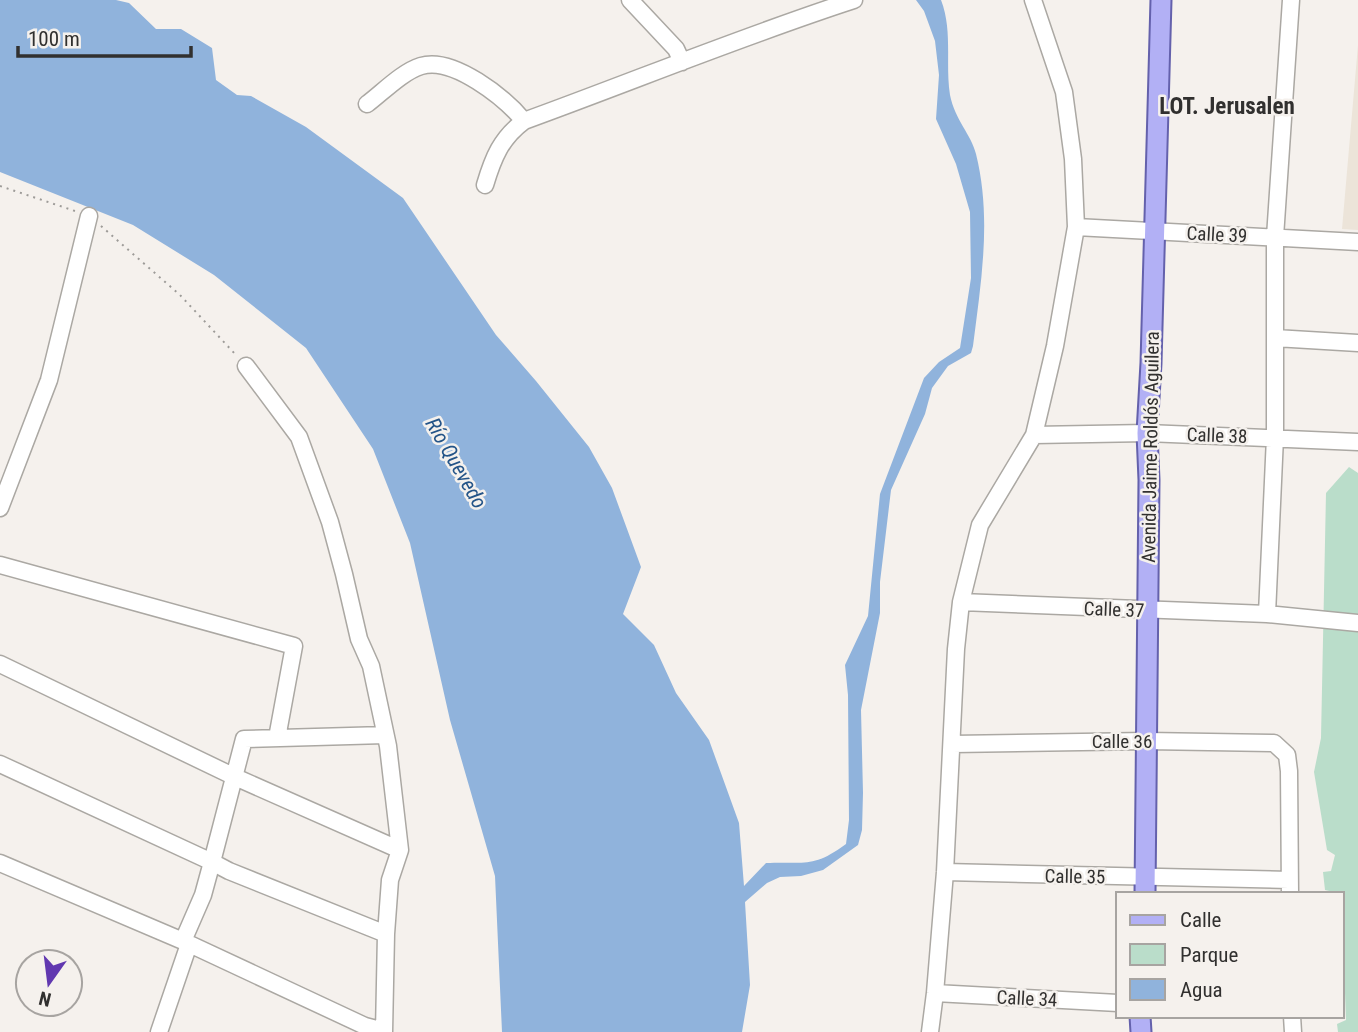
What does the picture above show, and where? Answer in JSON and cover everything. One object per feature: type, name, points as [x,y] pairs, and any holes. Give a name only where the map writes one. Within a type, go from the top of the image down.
[{"type":"main road","name":"Avenida Jaime Roldós Aguilera","points":[[1145,886],[1149,480],[1147,433],[1161,0]]},
{"type":"street","points":[[630,0],[676,49],[682,62]]},
{"type":"street","points":[[485,185],[501,144],[512,130],[524,121],[762,30],[854,0]]},
{"type":"street","points":[[930,1032],[945,872],[956,649],[961,602],[980,525],[1034,435],[1055,346],[1076,227],[1073,159],[1064,92],[1032,0]]},
{"type":"street","points":[[1267,614],[1275,437],[1275,237],[1291,0]]},
{"type":"street","points":[[367,104],[411,71],[424,65],[439,64],[455,69],[496,94],[524,121]]},
{"type":"street","points":[[0,508],[49,380],[89,216]]},
{"type":"street","name":"Calle 39","points":[[1076,227],[1358,242]]},
{"type":"street","points":[[1275,338],[1358,343]]},
{"type":"street","points":[[0,863],[186,942],[365,1027],[384,1031],[390,880],[400,850],[394,787],[371,666],[359,639],[337,548],[299,437],[246,366]]},
{"type":"street","name":"Calle 38","points":[[1034,435],[1147,433],[1358,442]]},
{"type":"street","points":[[0,565],[294,646],[277,738]]},
{"type":"street","name":"Calle 37","points":[[961,602],[1267,614],[1358,623]]},
{"type":"street","points":[[0,664],[235,777],[400,850]]},
{"type":"street","points":[[159,1032],[203,895],[244,739],[385,735]]},
{"type":"street","name":"Calle 36","points":[[953,744],[1147,741],[1274,743],[1287,755],[1289,771],[1290,887]]},
{"type":"street","points":[[0,764],[229,871],[386,934]]},
{"type":"street","name":"Calle 35","points":[[945,872],[1145,886],[1290,887]]},
{"type":"street","name":"Calle 34","points":[[935,993],[1116,1003]]},
{"type":"path","points":[[0,186],[89,216],[180,295],[246,366]]},
{"type":"shaded area","points":[[1358,45],[1358,230],[1342,229]]},
{"type":"green space","points":[[1349,467],[1358,473],[1358,1032],[1338,1032],[1337,1024],[1346,1020],[1344,892],[1325,890],[1323,872],[1331,871],[1335,855],[1327,850],[1314,772],[1321,738],[1326,493]]},
{"type":"water","name":"Río Quevedo","points":[[0,0],[116,0],[129,3],[156,29],[181,29],[212,48],[216,80],[237,95],[251,96],[306,127],[403,198],[496,335],[589,447],[612,488],[641,567],[623,614],[654,645],[676,693],[709,740],[739,823],[744,886],[766,863],[808,862],[825,857],[846,844],[849,820],[848,695],[845,665],[868,616],[880,494],[924,378],[939,362],[960,348],[971,278],[970,212],[956,164],[936,119],[939,75],[935,41],[924,11],[916,0],[941,0],[947,23],[950,95],[955,112],[971,140],[981,178],[984,250],[973,346],[971,353],[948,366],[932,388],[925,414],[891,490],[880,582],[880,613],[861,710],[863,793],[862,830],[858,845],[823,870],[801,876],[780,877],[767,883],[745,902],[750,985],[742,1032],[502,1032],[495,876],[450,720],[410,543],[373,449],[306,348],[214,275],[133,225],[0,172]]},
{"type":"district","name":"LOT. Jerusalen","points":[[1227,106]]}]
